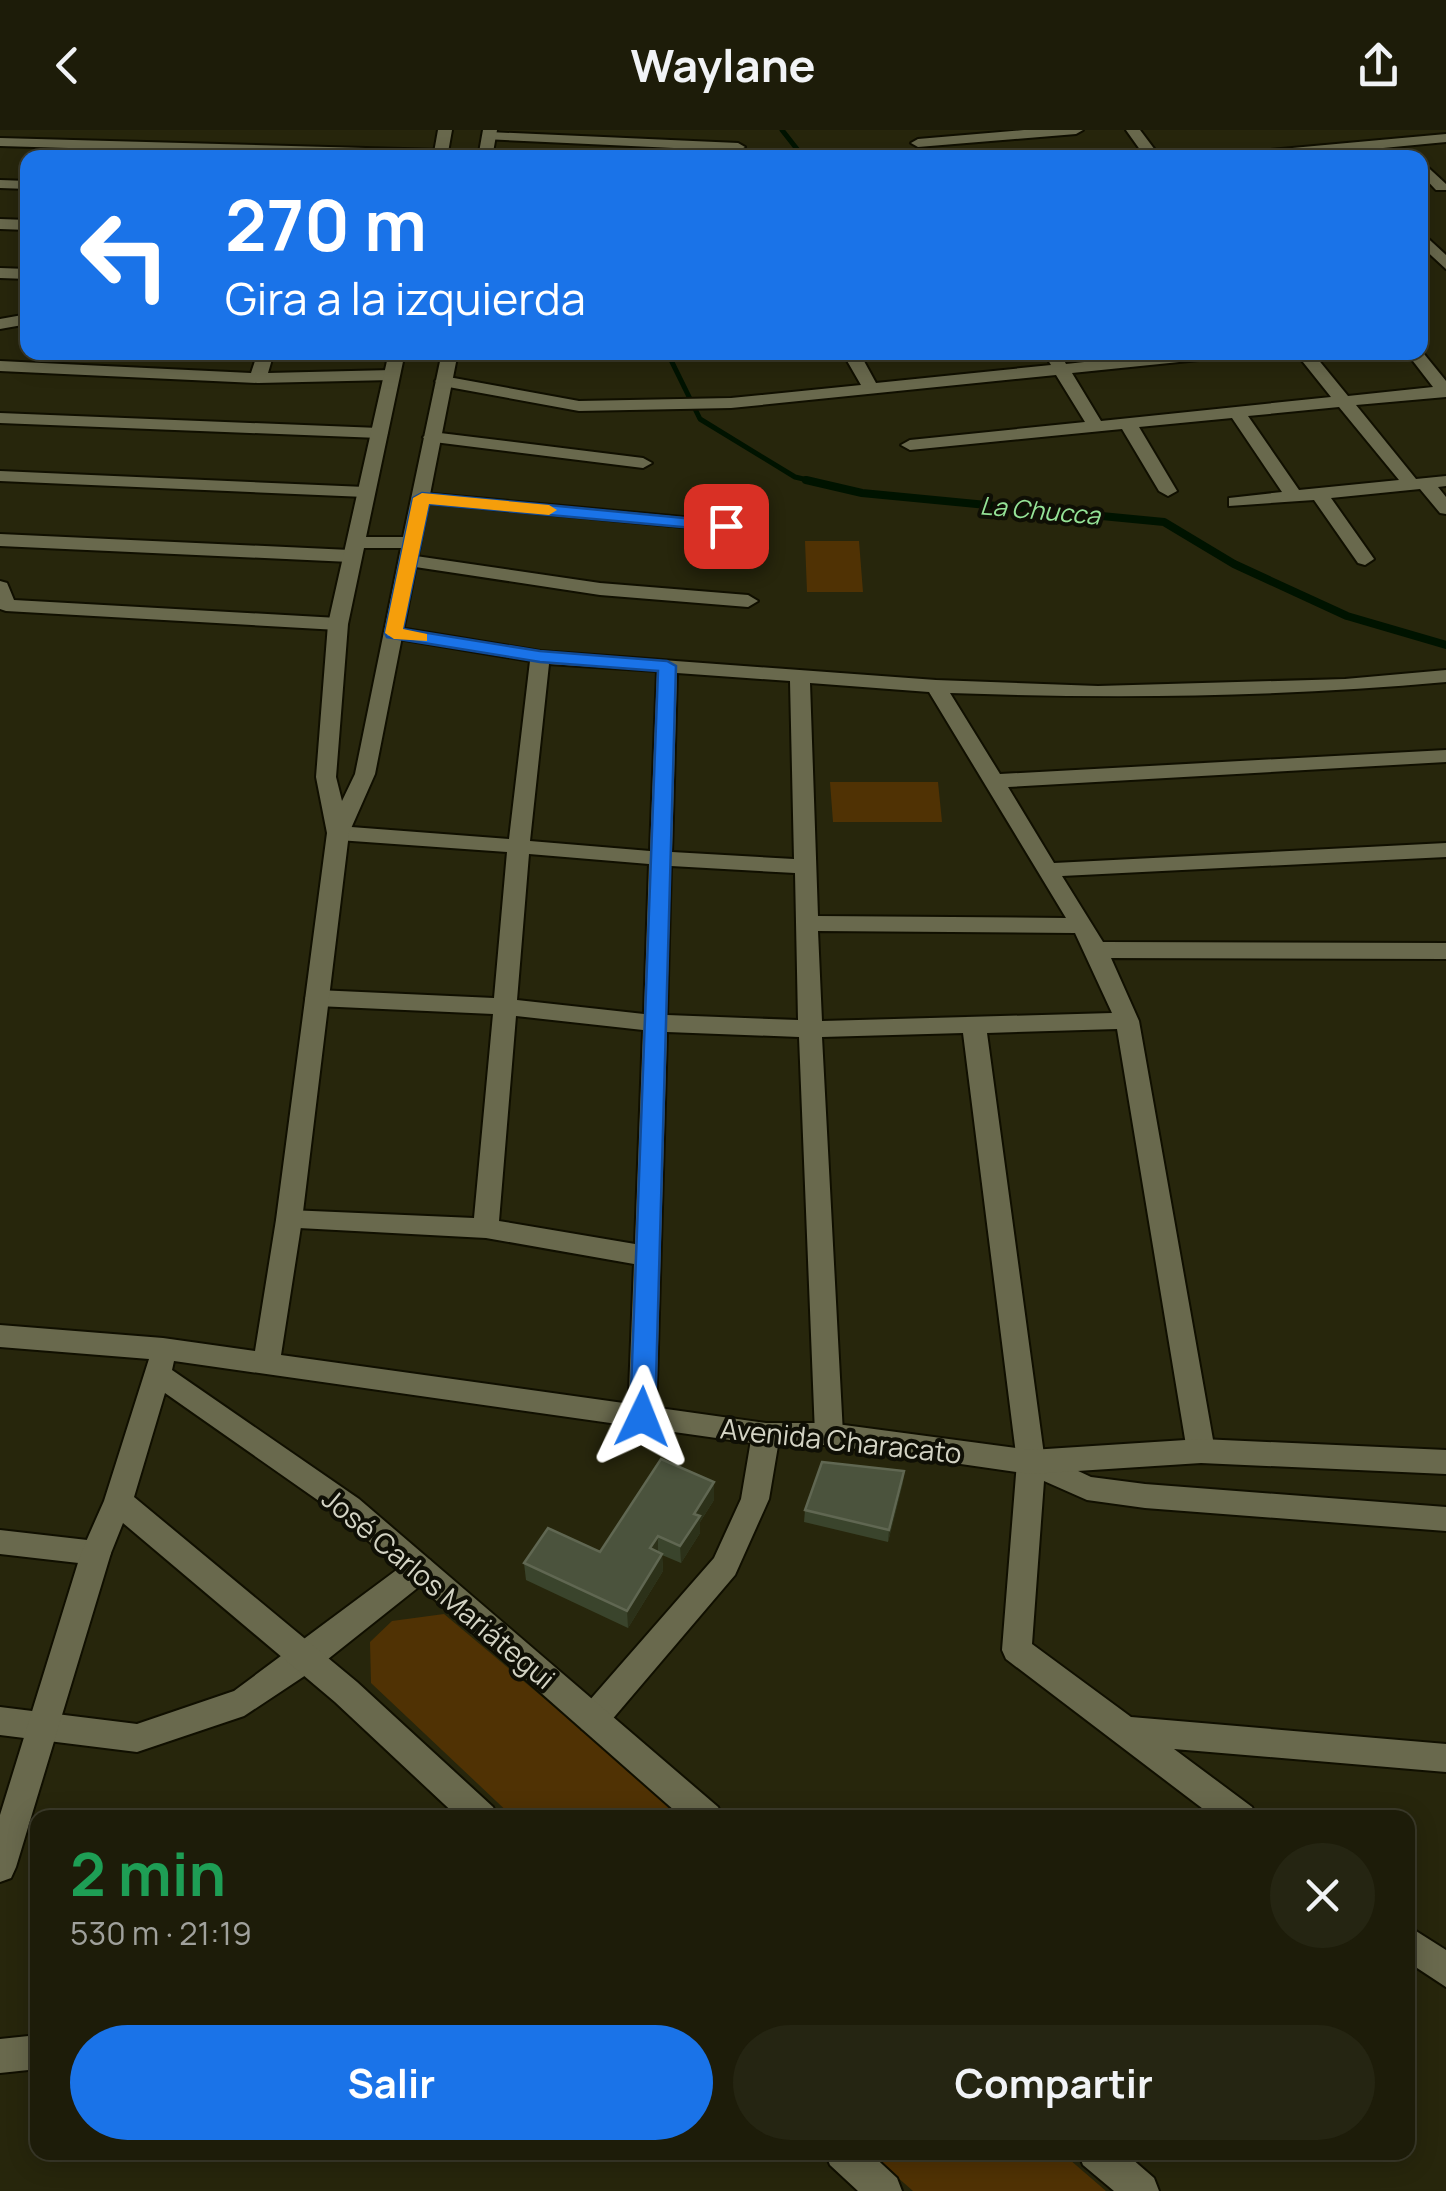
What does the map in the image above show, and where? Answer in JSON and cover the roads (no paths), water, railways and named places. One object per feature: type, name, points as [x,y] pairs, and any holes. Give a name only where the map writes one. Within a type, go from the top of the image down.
[{"type":"street","points":[[512,137],[530,130]]},
{"type":"street","points":[[907,130],[923,150]]},
{"type":"street","points":[[918,143],[1076,130]]},
{"type":"street","points":[[489,133],[738,147]]},
{"type":"street","points":[[1286,150],[1394,136],[1446,138]]},
{"type":"street","points":[[0,142],[164,150]]},
{"type":"street","points":[[1428,245],[1446,264]]},
{"type":"street","points":[[48,368],[86,360]]},
{"type":"street","points":[[258,378],[264,360]]},
{"type":"street","points":[[338,833],[326,777],[338,624],[395,360]]},
{"type":"street","points":[[266,1365],[289,1220],[338,833],[365,774],[448,360]]},
{"type":"street","points":[[854,360],[870,388]]},
{"type":"street","points":[[1056,360],[1095,425]]},
{"type":"street","points":[[443,381],[579,406],[731,403],[1154,360]]},
{"type":"street","points":[[1310,360],[1418,484],[1446,510]]},
{"type":"street","points":[[1421,360],[1446,391]]},
{"type":"street","points":[[0,366],[258,378],[392,375]]},
{"type":"street","points":[[910,445],[1446,391]]},
{"type":"street","points":[[1236,410],[1294,496]]},
{"type":"street","points":[[0,418],[379,433]]},
{"type":"street","points":[[1127,422],[1168,492]]},
{"type":"street","points":[[432,438],[642,463]]},
{"type":"street","points":[[0,476],[365,492]]},
{"type":"street","points":[[1235,502],[1446,481]]},
{"type":"street","points":[[1319,494],[1366,559]]},
{"type":"street","points":[[422,498],[726,526]]},
{"type":"street","points":[[0,540],[411,552],[600,589],[748,601]]},
{"type":"street","points":[[0,587],[6,605],[338,624]]},
{"type":"street","points":[[394,633],[540,657],[936,686],[1098,692],[1346,685],[1446,676]]},
{"type":"street","points":[[486,1228],[519,844],[540,657]]},
{"type":"street","points":[[642,1417],[667,666]]},
{"type":"street","points":[[800,676],[810,1028],[830,1434]]},
{"type":"street","points":[[936,686],[1096,950],[1127,1021],[1201,1451]]},
{"type":"street","points":[[994,780],[1446,756]]},
{"type":"street","points":[[338,833],[519,844],[660,861],[806,868]]},
{"type":"street","points":[[1048,870],[1446,850]]},
{"type":"street","points":[[807,924],[1082,926]]},
{"type":"street","points":[[1096,950],[1446,951]]},
{"type":"street","points":[[317,998],[505,1007],[655,1023],[810,1028],[1127,1021]]},
{"type":"street","points":[[974,1025],[1030,1462],[1017,1650],[1230,1810]]},
{"type":"street","points":[[289,1220],[486,1228],[647,1256]]},
{"type":"street","name":"Avenida Characato","points":[[0,1336],[161,1362],[266,1365],[766,1434],[830,1434],[1030,1462],[1201,1451],[1446,1462]]},
{"type":"street","points":[[0,1867],[96,1552],[118,1501],[161,1362]]},
{"type":"street","name":"José Carlos Mariátegui","points":[[161,1362],[349,1507],[698,1810]]},
{"type":"street","points":[[593,1719],[725,1566],[755,1499],[766,1434]]},
{"type":"street","points":[[1030,1462],[1087,1488],[1446,1520]]},
{"type":"street","points":[[118,1501],[307,1658],[473,1810]]},
{"type":"street","points":[[0,1542],[96,1552]]},
{"type":"street","points":[[0,1721],[136,1738],[244,1702],[420,1569]]},
{"type":"street","points":[[1124,1730],[1446,1758]]},
{"type":"street","points":[[1415,1947],[1446,1971]]},
{"type":"street","points":[[0,2056],[30,2053]]},
{"type":"street","points":[[851,2160],[884,2191]]},
{"type":"street","points":[[1105,2160],[1141,2191]]},
{"type":"waterway","name":"La Chucca","points":[[782,130],[798,150]]},
{"type":"waterway","name":"La Chucca","points":[[671,360],[700,419],[795,477],[816,482]]},
{"type":"waterway","name":"La Chucca","points":[[806,480],[862,493],[1164,522],[1234,564],[1347,616],[1446,645]]}]
